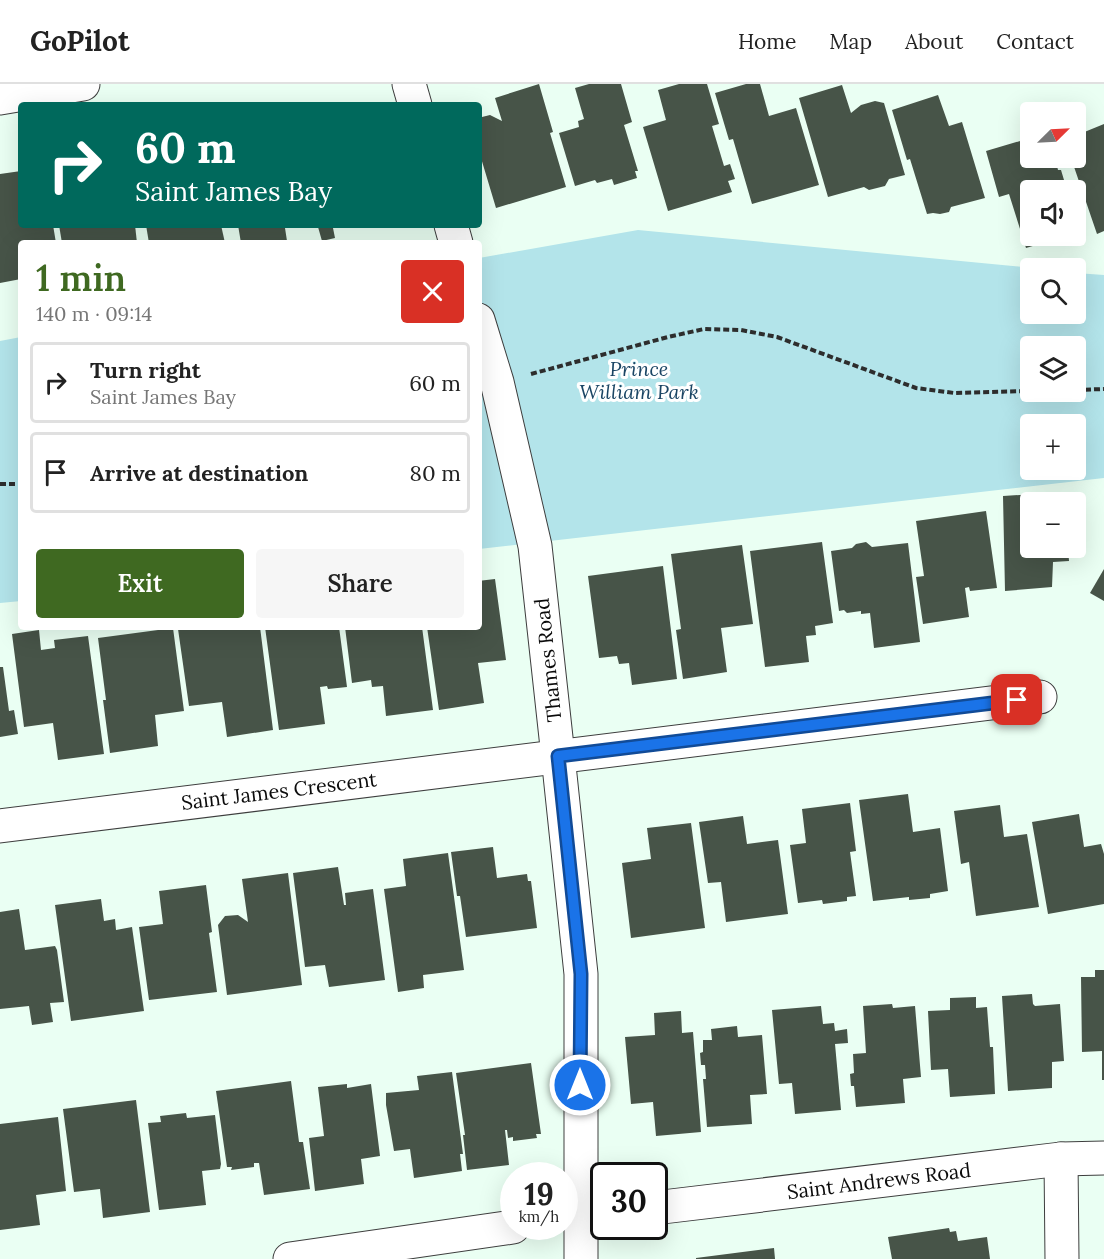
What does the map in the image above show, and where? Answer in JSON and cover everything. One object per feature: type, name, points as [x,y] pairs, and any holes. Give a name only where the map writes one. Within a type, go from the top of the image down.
[{"type":"street","points":[[0,98],[83,84]]},
{"type":"street","points":[[409,84],[414,102]]},
{"type":"street","name":"Thames Road","points":[[482,333],[497,382],[535,546],[558,756],[581,974],[582,1217],[580,1259]]},
{"type":"street","name":"Saint James Crescent","points":[[0,826],[1040,697]]},
{"type":"street","name":"Saint Andrews Road","points":[[668,1206],[1061,1159],[1104,1158]]},
{"type":"street","points":[[1061,1159],[1062,1259]]},
{"type":"street","points":[[290,1259],[500,1229]]},
{"type":"path","points":[[497,382],[704,329],[741,330],[777,337],[916,388],[954,393],[1020,391]]},
{"type":"path","points":[[1086,390],[1104,389]]},
{"type":"path","points":[[0,484],[18,484]]},
{"type":"green space","name":"Prince William Park","points":[[638,230],[1020,267],[1020,324],[1086,324],[1086,274],[1104,275],[1104,478],[482,549],[482,257]]},
{"type":"green space","points":[[18,338],[18,601],[0,603],[0,341]]},
{"type":"building","points":[[539,84],[566,187],[496,208],[482,161],[482,117],[490,115],[502,121],[495,98]]},
{"type":"building","points":[[589,84],[621,84],[632,122],[624,125],[638,171],[635,171],[637,178],[614,185],[612,179],[597,183],[595,180],[575,186],[559,133],[579,127],[578,121],[584,119],[575,88]]},
{"type":"building","points":[[679,84],[707,84],[719,124],[712,126],[724,166],[730,164],[735,179],[728,181],[732,192],[668,211],[643,127],[666,120],[658,90]]},
{"type":"building","points":[[746,84],[760,84],[769,116],[796,108],[819,185],[752,204],[733,139],[729,140],[715,93]]},
{"type":"building","points":[[842,85],[851,113],[861,105],[875,101],[884,103],[905,175],[889,179],[885,186],[869,190],[864,187],[828,197],[799,98]]},
{"type":"building","points":[[938,95],[949,126],[962,122],[985,198],[951,207],[949,212],[927,214],[892,110]]},
{"type":"building","points":[[1104,124],[1104,231],[1097,234],[1086,202],[1086,180],[1079,180],[1074,168],[1086,168],[1086,131]]},
{"type":"building","points":[[1020,141],[1020,168],[1058,168],[1061,170],[1064,180],[1020,180],[1020,229],[1009,194],[999,197],[986,151]]},
{"type":"building","points":[[18,171],[18,228],[54,228],[56,240],[18,240],[18,280],[0,283],[0,174]]},
{"type":"building","points":[[60,228],[135,228],[137,240],[62,240]]},
{"type":"building","points":[[146,228],[222,228],[224,240],[148,240]]},
{"type":"building","points":[[238,228],[285,228],[287,240],[240,240]]},
{"type":"building","points":[[318,228],[333,228],[335,238],[322,240]]},
{"type":"building","points":[[1020,495],[1020,558],[1069,558],[1069,561],[1053,562],[1052,587],[1005,591],[1003,496]]},
{"type":"building","points":[[986,511],[997,588],[970,591],[969,587],[965,588],[969,617],[923,624],[916,577],[924,576],[916,521]]},
{"type":"building","points":[[822,542],[833,623],[815,626],[816,635],[806,636],[809,662],[765,667],[750,551]]},
{"type":"building","points":[[866,542],[872,547],[908,543],[920,642],[874,648],[870,613],[839,611],[831,551],[852,548],[856,544]]},
{"type":"building","points":[[742,545],[753,624],[721,628],[727,672],[683,679],[676,630],[681,629],[671,554]]},
{"type":"building","points":[[663,566],[677,679],[632,685],[629,663],[619,664],[617,656],[599,658],[588,576]]},
{"type":"building","points":[[1104,569],[1104,601],[1090,593]]},
{"type":"building","points":[[495,579],[506,660],[478,663],[484,703],[439,710],[427,630],[482,630],[482,581]]},
{"type":"building","points":[[39,630],[41,650],[55,648],[54,640],[88,636],[104,754],[58,760],[53,723],[24,727],[12,634]]},
{"type":"building","points":[[173,630],[184,711],[155,715],[158,746],[110,753],[98,638]]},
{"type":"building","points":[[178,630],[260,630],[273,730],[227,737],[222,702],[189,706]]},
{"type":"building","points":[[265,630],[339,630],[347,687],[328,689],[327,686],[320,687],[325,724],[279,730]]},
{"type":"building","points":[[345,630],[422,630],[433,710],[386,716],[383,686],[372,687],[371,680],[352,683]]},
{"type":"building","points":[[0,667],[3,667],[9,711],[14,710],[18,734],[0,737]]},
{"type":"building","points":[[908,794],[913,832],[940,828],[948,891],[930,894],[930,898],[909,900],[909,897],[873,901],[859,800]]},
{"type":"building","points":[[850,803],[856,851],[850,852],[856,896],[847,897],[847,901],[823,904],[822,900],[798,903],[790,845],[806,843],[802,809]]},
{"type":"building","points":[[1000,805],[1004,837],[1027,834],[1039,907],[976,916],[969,862],[961,864],[954,811]]},
{"type":"building","points":[[1079,814],[1084,847],[1101,844],[1104,854],[1104,904],[1048,914],[1032,822]]},
{"type":"building","points":[[743,816],[747,844],[778,840],[788,914],[726,922],[721,882],[708,883],[699,822]]},
{"type":"building","points":[[691,823],[705,928],[631,938],[622,863],[651,859],[647,828]]},
{"type":"building","points":[[493,847],[497,878],[527,874],[528,881],[531,881],[537,928],[466,937],[451,852]]},
{"type":"building","points":[[448,853],[464,970],[423,975],[424,988],[398,992],[384,889],[406,886],[403,859]]},
{"type":"building","points":[[338,867],[344,905],[346,905],[345,893],[373,889],[385,980],[329,987],[325,965],[305,967],[293,873]]},
{"type":"building","points":[[288,873],[302,985],[227,995],[218,925],[225,916],[238,915],[248,922],[242,879]]},
{"type":"building","points":[[206,885],[212,932],[209,933],[217,992],[149,1000],[139,927],[163,924],[159,891]]},
{"type":"building","points":[[101,899],[104,921],[115,919],[116,930],[132,927],[144,1011],[71,1021],[55,905]]},
{"type":"building","points":[[19,909],[25,950],[55,946],[57,950],[64,1002],[50,1003],[53,1022],[32,1025],[29,1006],[0,1009],[0,912]]},
{"type":"building","points":[[1095,970],[1104,970],[1104,1080],[1102,1080],[1102,1051],[1082,1052],[1081,977],[1095,977]]},
{"type":"building","points":[[1032,994],[1035,1006],[1060,1004],[1064,1061],[1052,1062],[1052,1088],[1008,1091],[1002,996]]},
{"type":"building","points":[[976,997],[976,1008],[987,1007],[990,1047],[993,1047],[995,1094],[950,1097],[948,1069],[931,1070],[928,1011],[950,1010],[950,998]]},
{"type":"building","points":[[892,1004],[893,1008],[915,1006],[921,1077],[903,1079],[905,1103],[856,1107],[850,1074],[854,1073],[853,1054],[866,1053],[863,1006]]},
{"type":"building","points":[[821,1006],[823,1024],[834,1023],[835,1031],[847,1029],[848,1043],[835,1044],[841,1110],[795,1114],[792,1083],[779,1084],[772,1010]]},
{"type":"building","points":[[681,1011],[682,1033],[693,1032],[701,1132],[656,1136],[653,1102],[631,1104],[625,1037],[655,1035],[654,1013]]},
{"type":"building","points":[[737,1026],[738,1037],[762,1035],[767,1094],[750,1095],[752,1124],[707,1127],[703,1079],[706,1079],[705,1065],[701,1065],[700,1053],[703,1052],[703,1040],[712,1040],[711,1029]]},
{"type":"building","points":[[531,1063],[541,1134],[536,1134],[537,1138],[513,1141],[513,1137],[508,1138],[507,1130],[505,1130],[509,1162],[500,1162],[500,1166],[467,1170],[463,1135],[465,1135],[456,1073]]},
{"type":"building","points":[[452,1072],[463,1154],[460,1154],[462,1171],[414,1178],[410,1149],[394,1151],[386,1093],[419,1090],[417,1076]]},
{"type":"building","points":[[291,1081],[299,1142],[303,1142],[310,1189],[264,1195],[259,1163],[254,1163],[254,1167],[231,1170],[232,1167],[227,1167],[216,1091]]},
{"type":"building","points":[[347,1084],[347,1088],[371,1084],[380,1156],[361,1159],[364,1184],[315,1191],[309,1138],[324,1136],[318,1087]]},
{"type":"building","points":[[136,1100],[150,1212],[103,1218],[100,1189],[74,1192],[63,1109]]},
{"type":"building","points":[[186,1113],[187,1118],[215,1115],[220,1169],[202,1171],[206,1205],[159,1210],[148,1123],[161,1122],[160,1116]]},
{"type":"building","points":[[58,1117],[66,1191],[36,1195],[40,1225],[0,1230],[0,1124]]},
{"type":"building","points":[[949,1228],[950,1232],[956,1231],[958,1241],[987,1237],[990,1259],[892,1259],[888,1237]]},
{"type":"building","points":[[774,1248],[775,1259],[696,1259],[696,1258]]},
{"type":"route","points":[[580,1085],[581,974],[558,756],[1017,700]]}]
